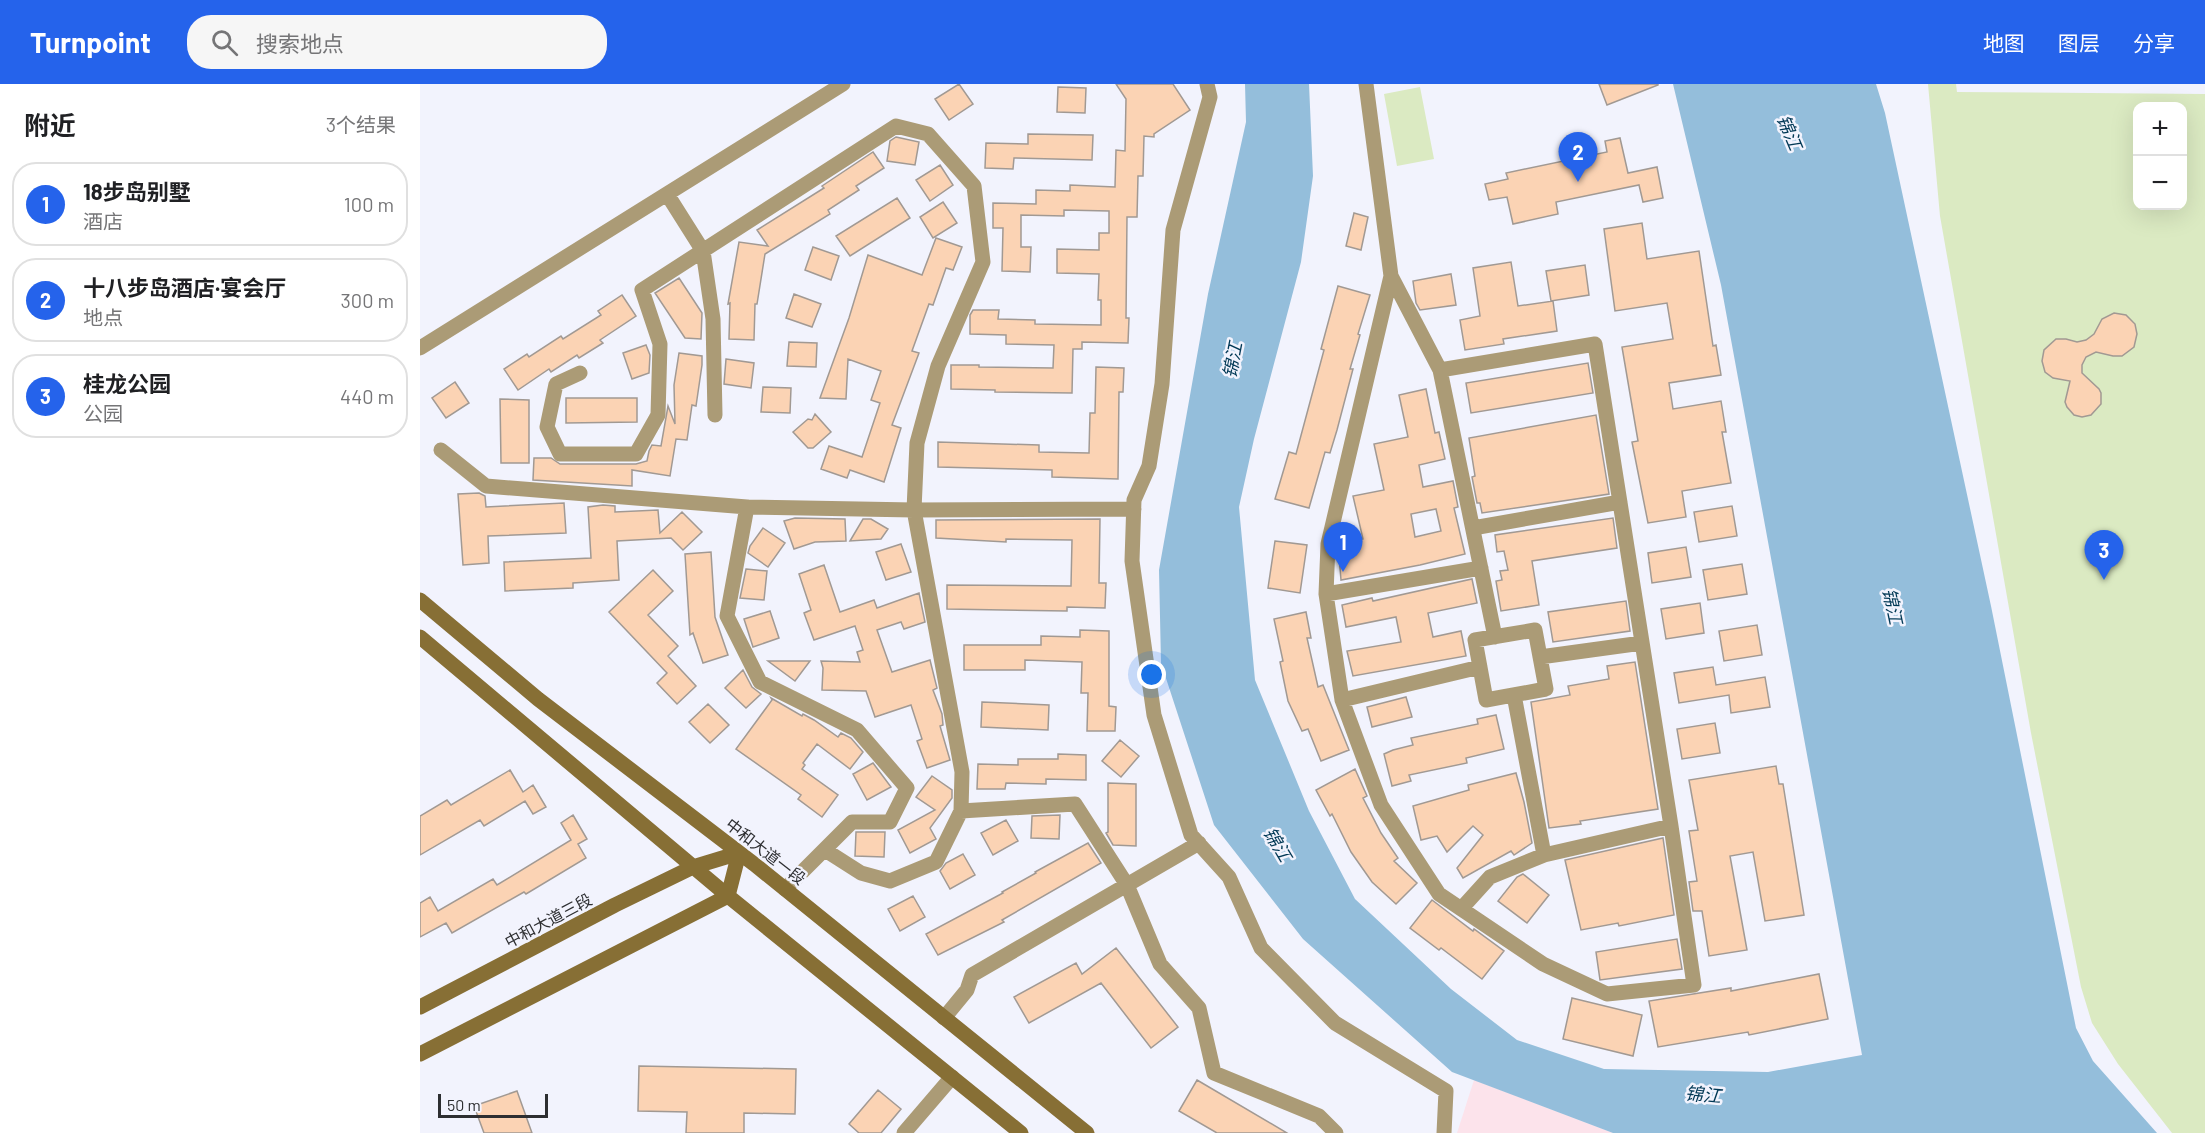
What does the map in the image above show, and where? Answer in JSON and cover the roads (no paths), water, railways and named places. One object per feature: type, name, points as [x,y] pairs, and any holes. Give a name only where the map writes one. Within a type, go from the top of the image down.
[{"type":"main road","name":"中和大道一段","points":[[420,600],[538,699],[785,889],[1088,1133]]},
{"type":"main road","points":[[420,638],[728,896],[1021,1133]]},
{"type":"main road","name":"中和大道三段","points":[[420,1007],[693,867],[739,853]]},
{"type":"main road","points":[[420,1054],[728,896],[739,853]]},
{"type":"street","points":[[420,348],[843,84]]},
{"type":"street","points":[[1207,84],[1210,97],[1173,230],[1162,384],[1149,466],[1134,500],[1132,561],[1154,715],[1191,835],[1229,877],[1261,948],[1335,1023],[1446,1091],[1444,1133]]},
{"type":"street","points":[[1366,84],[1391,276],[1440,370],[1495,637]]},
{"type":"street","points":[[580,374],[556,384],[547,427],[560,454],[636,454],[658,415],[660,344],[642,290],[896,126],[928,134],[974,186],[983,262],[938,366],[917,442],[914,510],[962,772],[961,811],[936,862],[890,881],[861,873],[825,850]]},
{"type":"street","points":[[667,194],[703,251],[713,319],[715,415]]},
{"type":"street","points":[[1391,276],[1328,544],[1326,594],[1342,700],[1382,805],[1439,894],[1543,964],[1607,994],[1694,985],[1595,344],[1440,370]]},
{"type":"street","points":[[441,450],[486,486],[747,507],[914,510],[1134,509]]},
{"type":"street","points":[[1473,528],[1620,502]]},
{"type":"street","points":[[747,507],[727,616],[760,682],[858,730],[907,788],[890,822],[852,822],[785,889]]},
{"type":"street","points":[[1326,594],[1481,568]]},
{"type":"street","points":[[1535,630],[1540,657],[1546,689],[1486,700],[1475,640],[1535,630]]},
{"type":"street","points":[[1540,657],[1642,643]]},
{"type":"street","points":[[1342,700],[1480,667]]},
{"type":"street","points":[[1514,695],[1544,855]]},
{"type":"street","points":[[961,811],[1075,804],[1127,885],[1160,964],[1199,1008],[1214,1073],[1319,1116],[1336,1133]]},
{"type":"street","points":[[1461,909],[1490,877],[1544,855],[1671,826]]},
{"type":"street","points":[[944,1018],[967,990],[972,975],[1199,843]]},
{"type":"street","points":[[910,1131],[952,1077]]},
{"type":"water","name":"锦江","points":[[1245,84],[1309,84],[1313,176],[1301,262],[1254,439],[1239,507],[1255,680],[1309,811],[1355,899],[1451,989],[1517,1040],[1604,1069],[1768,1072],[1862,1055],[1721,285],[1673,84],[1876,84],[1885,113],[1991,606],[2076,1028],[2093,1061],[2157,1133],[1613,1133],[1452,1072],[1303,939],[1214,825],[1161,663],[1159,570],[1208,294],[1246,122]]},
{"type":"place","name":"十八步岛酒店·宴会厅","points":[[1578,182]]},
{"type":"place","name":"18步岛别墅","points":[[1343,572]]},
{"type":"place","name":"桂龙公园","points":[[2104,580]]}]
